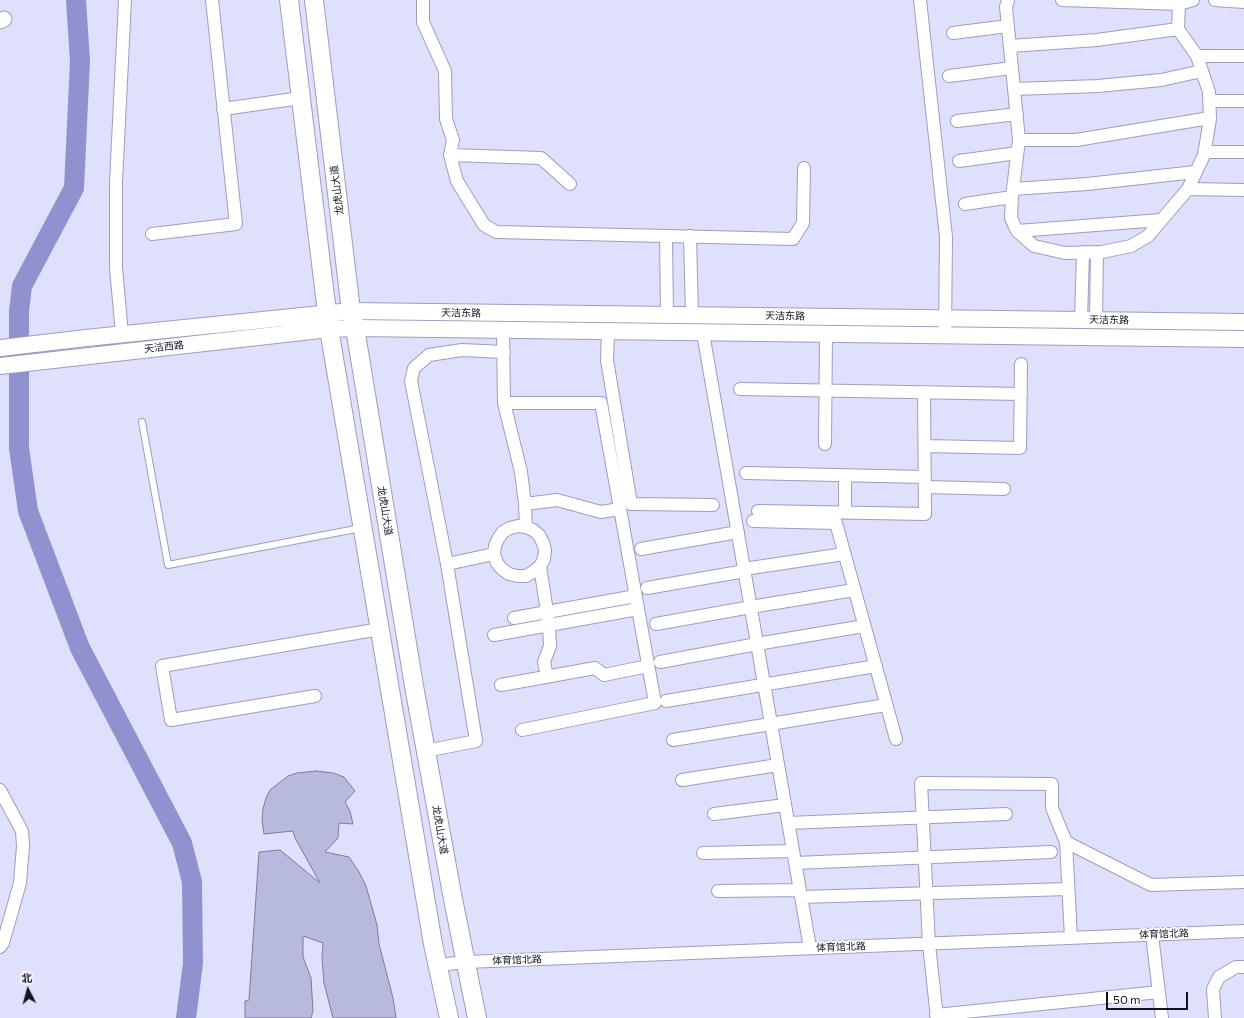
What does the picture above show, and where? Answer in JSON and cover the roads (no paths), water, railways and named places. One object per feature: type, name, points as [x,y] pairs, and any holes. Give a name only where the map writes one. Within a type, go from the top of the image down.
[{"type":"main road","points":[[289,0],[328,321],[433,944],[449,1018]]},
{"type":"main road","name":"龙虎山大道","points":[[314,0],[353,319],[414,686],[452,894],[477,1018]]},
{"type":"main road","name":"天洁东路","points":[[328,321],[353,319],[692,315],[1244,322]]},
{"type":"main road","name":"天洁东路","points":[[353,319],[503,330],[1244,339]]},
{"type":"main road","name":"天洁西路","points":[[0,348],[122,334],[328,321]]},
{"type":"main road","name":"天洁西路","points":[[0,366],[328,321]]},
{"type":"street","points":[[122,334],[116,268],[116,182],[125,0]]},
{"type":"street","points":[[152,234],[236,224],[212,0]]},
{"type":"street","points":[[424,0],[423,22],[445,71],[446,119],[453,140],[450,155],[457,181],[484,225],[496,232],[793,239],[803,223],[804,168]]},
{"type":"street","points":[[920,0],[946,237],[945,336]]},
{"type":"street","points":[[1008,0],[1006,7],[1019,140],[1011,218],[1016,231],[1034,246],[1065,253],[1097,252],[1131,246],[1148,236],[1188,189],[1204,156],[1210,118],[1209,92],[1197,56],[1178,29],[1179,4]]},
{"type":"street","points":[[1062,0],[1179,4],[1194,0]]},
{"type":"street","points":[[1215,0],[1244,2]]},
{"type":"street","points":[[953,33],[1008,26]]},
{"type":"street","points":[[1010,46],[1097,40],[1178,29]]},
{"type":"street","points":[[1197,56],[1244,56]]},
{"type":"street","points":[[949,76],[1012,68]]},
{"type":"street","points":[[1014,89],[1098,86],[1161,80],[1202,72]]},
{"type":"street","points":[[223,109],[301,98]]},
{"type":"street","points":[[1209,101],[1244,101]]},
{"type":"street","points":[[957,120],[1017,114]]},
{"type":"street","points":[[1019,140],[1076,140],[1210,118]]},
{"type":"street","points":[[1204,152],[1244,152]]},
{"type":"street","points":[[959,161],[1018,153]]},
{"type":"street","points":[[450,155],[541,158],[570,184]]},
{"type":"street","points":[[964,204],[1013,193],[1195,172]]},
{"type":"street","points":[[1188,189],[1244,190]]},
{"type":"street","points":[[1016,231],[1161,220]]},
{"type":"street","points":[[666,236],[667,315]]},
{"type":"street","points":[[690,236],[692,315]]},
{"type":"street","points":[[1083,252],[1088,320]]},
{"type":"street","points":[[1088,320],[1097,252]]},
{"type":"street","points":[[503,330],[504,403],[521,472],[526,504],[526,527]]},
{"type":"street","points":[[608,331],[607,360],[631,504],[713,505]]},
{"type":"street","points":[[703,333],[810,948]]},
{"type":"street","points":[[825,444],[826,334]]},
{"type":"street","points":[[426,751],[476,742],[447,564],[411,381],[414,368],[429,355],[462,350],[504,352]]},
{"type":"street","points":[[925,446],[1020,448],[1021,364]]},
{"type":"street","points":[[740,389],[1021,394]]},
{"type":"street","points":[[896,739],[836,523],[755,516],[845,512],[925,514],[924,392]]},
{"type":"street","points":[[504,403],[601,402],[655,703],[522,730]]},
{"type":"street","points":[[746,473],[846,476],[1004,489]]},
{"type":"street","points":[[845,512],[846,476]]},
{"type":"street","points":[[526,504],[557,500],[601,512],[620,509]]},
{"type":"street","points":[[514,527],[526,527],[533,530],[543,543],[545,550],[544,559],[540,566],[526,576],[509,574],[502,569],[497,562],[494,554],[495,546],[503,532],[514,527]]},
{"type":"street","points":[[641,549],[738,532]]},
{"type":"street","points":[[447,564],[494,554]]},
{"type":"street","points":[[647,588],[744,570],[844,554]]},
{"type":"street","points":[[540,566],[549,625],[550,646],[544,662],[546,677]]},
{"type":"street","points":[[656,624],[854,590]]},
{"type":"street","points":[[514,618],[636,596]]},
{"type":"street","points":[[494,635],[638,609]]},
{"type":"street","points":[[660,662],[864,626]]},
{"type":"street","points":[[315,696],[171,720],[162,666],[380,629]]},
{"type":"street","points":[[501,685],[595,668],[604,675],[648,666]]},
{"type":"street","points":[[666,701],[876,666]]},
{"type":"street","points":[[673,740],[886,705]]},
{"type":"street","points":[[682,780],[778,765]]},
{"type":"street","points":[[1071,938],[1066,842],[1052,808],[1052,784],[921,783],[929,944],[937,1017],[1159,992]]},
{"type":"street","points":[[0,790],[22,831],[23,846],[20,883],[3,943],[0,947]]},
{"type":"street","points":[[714,814],[785,805]]},
{"type":"street","points":[[788,824],[1006,814]]},
{"type":"street","points":[[1066,842],[1151,885],[1244,882]]},
{"type":"street","points":[[703,853],[793,851]]},
{"type":"street","points":[[795,863],[1051,852]]},
{"type":"street","points":[[718,891],[800,894],[926,894],[1068,889]]},
{"type":"street","name":"体育馆北路","points":[[438,966],[466,962],[1244,931]]},
{"type":"street","points":[[1152,934],[1162,1018]]},
{"type":"street","points":[[1215,1018],[1213,989],[1219,977],[1236,967],[1244,967]]},
{"type":"lane","points":[[142,422],[168,565],[362,528]]},
{"type":"waterway","points":[[76,0],[80,61],[74,188],[22,286],[19,311],[19,448],[28,511],[80,648],[182,843],[192,882],[193,963],[186,1018]]}]
